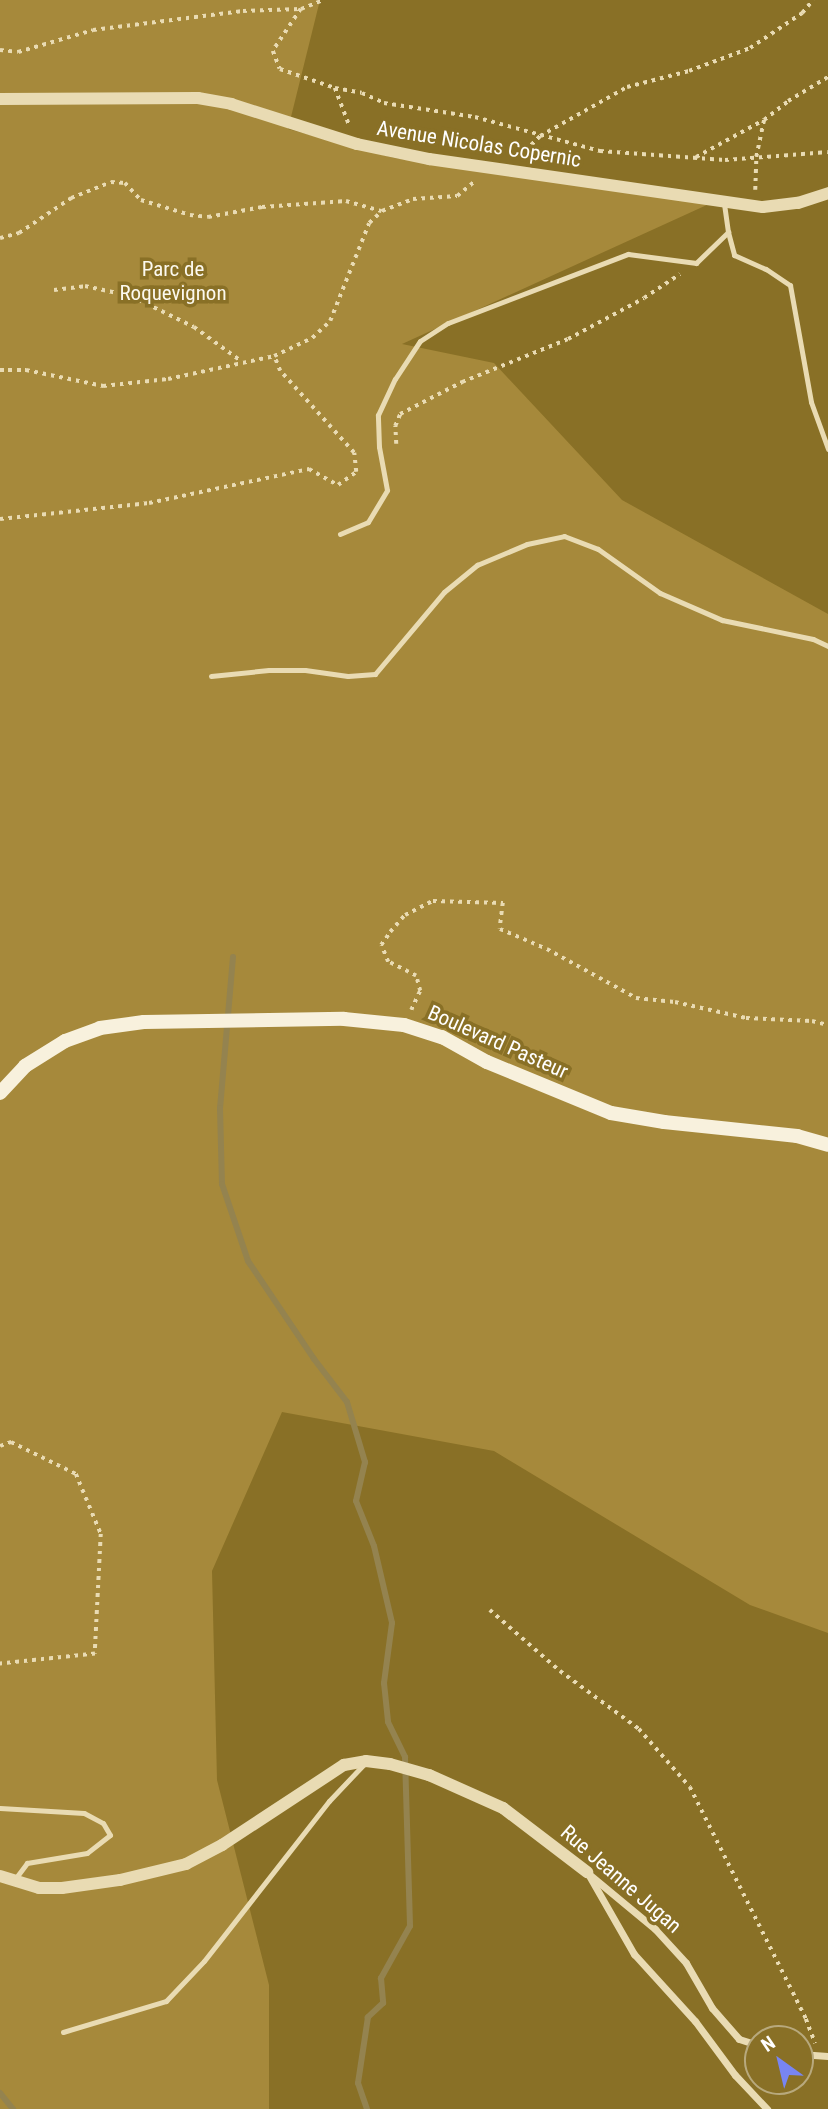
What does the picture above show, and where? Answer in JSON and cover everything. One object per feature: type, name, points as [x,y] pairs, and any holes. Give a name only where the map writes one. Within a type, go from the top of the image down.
[{"type":"main road","name":"Boulevard Pasteur","points":[[0,1093],[25,1066],[65,1041],[100,1028],[173,1022],[313,1019],[404,1025],[442,1037],[487,1062],[611,1113],[797,1136],[828,1145]]},
{"type":"street","name":"Avenue Nicolas Copernic","points":[[0,99],[198,98],[231,104],[357,144],[480,166],[754,206],[798,204],[828,193]]},
{"type":"street","name":"Rue Jeanne Jugan","points":[[366,1762],[390,1764],[429,1775],[503,1808],[587,1872],[655,1929],[679,1955],[712,2008],[739,2039],[744,2041]]},
{"type":"street","points":[[0,1877],[39,1888],[62,1888],[120,1880],[186,1864],[222,1845],[344,1765],[366,1762]]},
{"type":"street","points":[[587,1872],[634,1954],[695,2021],[735,2075],[767,2109]]},
{"type":"lane","points":[[723,200],[734,255],[766,269],[790,285],[811,402],[828,449]]},
{"type":"lane","points":[[340,534],[368,523],[387,490],[378,415],[395,379],[420,341],[448,323],[628,254],[696,263],[728,232]]},
{"type":"lane","points":[[211,676],[269,670],[305,670],[348,676],[375,674],[444,592],[477,565],[527,544],[564,536],[598,549],[660,593],[722,620],[813,639],[828,646]]},
{"type":"lane","points":[[63,2032],[166,2001],[204,1961],[329,1801],[366,1762]]},
{"type":"lane","points":[[0,1808],[84,1813],[103,1823],[110,1835],[88,1853],[27,1863],[13,1882]]},
{"type":"path","points":[[0,50],[18,52],[93,30],[243,11],[301,9],[323,0]]},
{"type":"path","points":[[510,170],[523,152],[540,136],[627,87],[689,71],[750,48],[802,13],[813,0]]},
{"type":"path","points":[[301,9],[273,51],[280,69],[335,88],[362,93],[384,103],[475,117],[600,151],[725,160],[828,152]]},
{"type":"path","points":[[693,158],[734,139],[749,126],[764,120],[828,77]]},
{"type":"path","points":[[335,88],[357,144]]},
{"type":"path","points":[[754,206],[756,157],[764,120]]},
{"type":"path","points":[[0,370],[26,370],[103,386],[168,379],[241,361],[274,356],[312,338],[330,321],[369,223],[382,211],[413,199],[457,197],[475,183],[480,166]]},
{"type":"path","points":[[0,238],[19,233],[71,198],[111,182],[125,183],[134,195],[163,209],[208,217],[262,207],[346,201],[382,211]]},
{"type":"path","points":[[396,444],[395,426],[400,414],[462,382],[568,339],[644,298],[696,263]]},
{"type":"path","points":[[54,290],[85,286],[131,296],[194,327],[241,361]]},
{"type":"path","points":[[0,519],[149,503],[309,469],[338,485],[356,472],[354,453],[280,371],[274,356]]},
{"type":"path","points":[[404,1025],[420,991],[416,976],[388,962],[381,945],[405,915],[433,901],[503,903],[500,929],[547,949],[636,998],[675,1002],[746,1018],[812,1021],[828,1025]]},
{"type":"path","points":[[0,1447],[11,1442],[76,1474],[102,1534],[95,1654],[0,1664]]},
{"type":"path","points":[[490,1610],[560,1671],[639,1729],[690,1787],[824,2055]]},
{"type":"green space","name":"Parc de Roquevignon","points":[[0,0],[320,0],[288,129],[394,158],[709,204],[402,344],[494,363],[622,500],[828,614],[828,1633],[750,1605],[494,1451],[282,1412],[212,1571],[217,1780],[269,1985],[269,2109],[0,2109]]},
{"type":"waterway","points":[[233,957],[220,1108],[222,1184],[248,1261],[314,1359],[347,1402],[365,1462],[356,1501],[374,1546],[392,1623],[384,1683],[388,1722],[405,1757],[410,1926],[381,1978],[383,2003],[368,2017],[358,2083],[367,2109]]},
{"type":"waterway","points":[[0,2093],[13,2109]]}]
